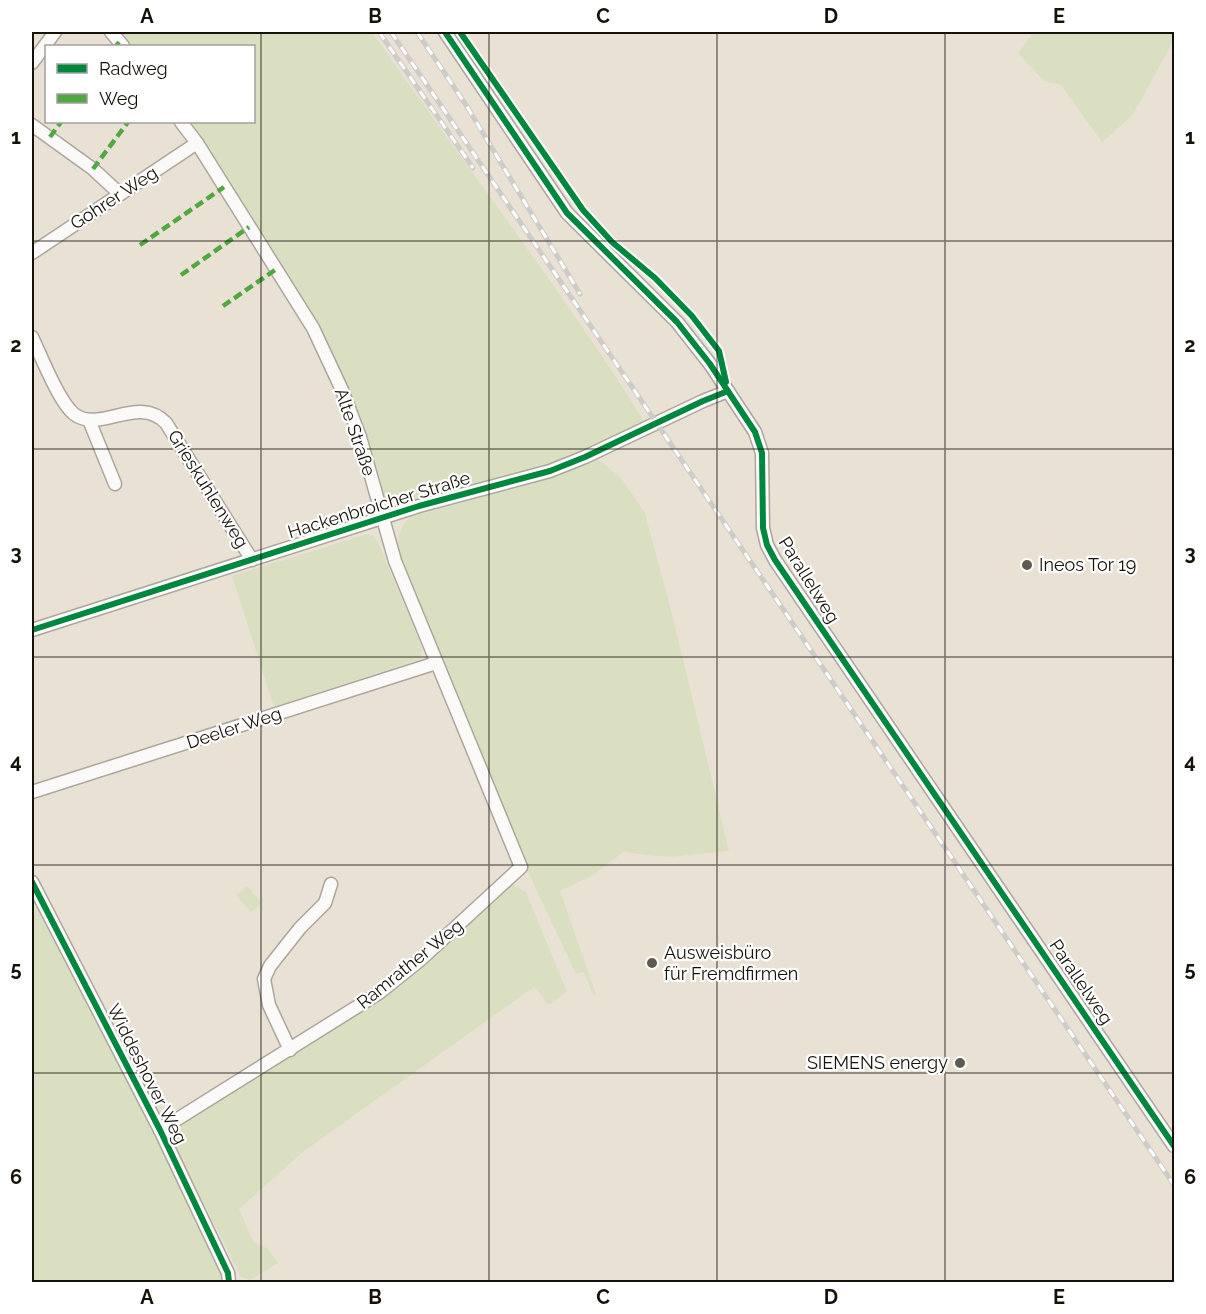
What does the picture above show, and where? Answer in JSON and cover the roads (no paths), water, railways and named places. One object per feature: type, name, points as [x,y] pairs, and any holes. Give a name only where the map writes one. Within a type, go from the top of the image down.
[{"type":"street","points":[[45,45],[55,32]]},
{"type":"street","points":[[111,32],[122,45]]},
{"type":"street","name":"Parallelweg","points":[[445,32],[567,213],[678,322],[728,391],[760,443],[764,471],[763,528],[767,545],[775,560],[1174,1146]]},
{"type":"street","points":[[32,63],[45,45]]},
{"type":"street","name":"Alte Straße","points":[[183,123],[307,319],[326,355],[360,437],[395,561],[521,867]]},
{"type":"street","points":[[32,125],[93,169],[120,194]]},
{"type":"street","name":"Gohrer Weg","points":[[32,253],[197,143]]},
{"type":"street","points":[[32,337],[63,400],[72,413],[89,420],[116,484]]},
{"type":"street","name":"Hackenbroicher Straße","points":[[32,630],[382,518],[550,471],[728,391]]},
{"type":"street","name":"Grieskuhlenweg","points":[[89,420],[138,411],[159,416],[166,423],[252,560]]},
{"type":"street","name":"Deeler Weg","points":[[32,792],[436,663]]},
{"type":"street","name":"Ramrather Weg","points":[[160,1130],[379,993],[427,953],[521,867]]},
{"type":"street","name":"Widdeshover Weg","points":[[32,882],[160,1130],[228,1274],[229,1282]]},
{"type":"street","points":[[290,1050],[269,1005],[264,979],[270,966],[300,928],[325,903],[331,884]]},
{"type":"railway","points":[[379,32],[473,168]]},
{"type":"railway","points":[[391,32],[1174,1185]]},
{"type":"railway","points":[[417,32],[466,105],[580,294]]},
{"type":"place","name":"Ineos Tor 19","points":[[1027,565]]},
{"type":"place","name":"Ausweisbüro für Fremdfirmen","points":[[652,963]]},
{"type":"place","name":"SIEMENS energy","points":[[960,1063]]}]
